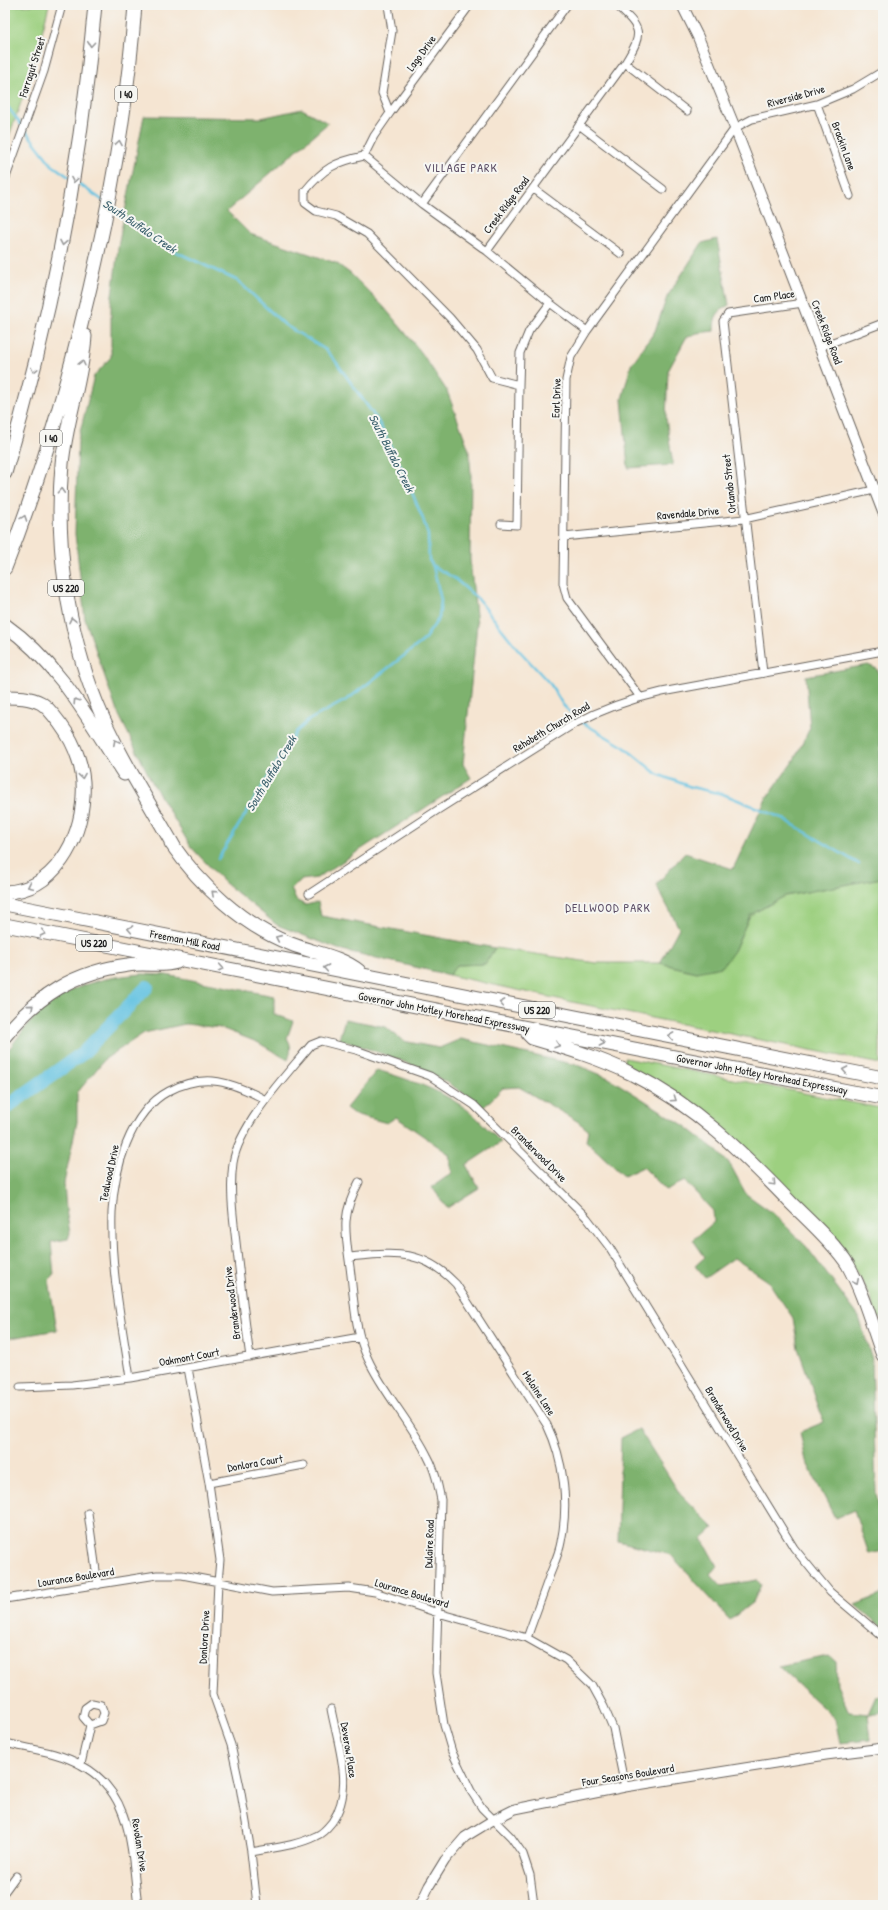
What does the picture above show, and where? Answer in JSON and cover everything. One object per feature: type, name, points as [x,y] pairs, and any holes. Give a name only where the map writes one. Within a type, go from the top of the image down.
[{"type":"highway","points":[[5,472],[25,404],[45,325],[70,204],[78,155],[94,5]]},
{"type":"highway","name":"I 40","points":[[5,568],[51,438],[86,306],[104,230],[130,70],[135,5]]},
{"type":"highway","name":"US 220","points":[[86,306],[84,357],[67,428],[62,464],[60,517],[65,583],[80,653],[98,705],[134,776],[176,850],[210,890],[228,905],[269,934],[311,952],[351,964],[364,975]]},
{"type":"highway","points":[[5,626],[37,651],[61,678],[176,850]]},
{"type":"highway","points":[[5,697],[17,697],[40,702],[48,708],[71,738],[80,764],[83,795],[78,825],[63,861],[55,870],[31,886],[18,891],[5,892]]},
{"type":"highway","name":"Freeman Mill Road","points":[[5,904],[364,975]]},
{"type":"highway","name":"Governor John Motley Morehead Expressway","points":[[5,925],[883,1098]]},
{"type":"highway","points":[[5,1036],[25,1013],[41,999],[55,989],[86,974],[106,968],[130,964],[166,966],[183,961]]},
{"type":"highway","name":"Governor John Motley Morehead Expressway","points":[[364,975],[883,1078]]},
{"type":"highway","points":[[523,1028],[532,1038],[583,1054],[631,1074],[673,1098],[716,1129],[751,1161],[822,1235],[847,1264],[868,1309],[883,1355]]},
{"type":"main road","name":"Creek Ridge Road","points":[[682,5],[698,37],[820,347],[879,489],[883,512]]},
{"type":"street","name":"Farragut Street","points":[[5,180],[44,71],[62,5]]},
{"type":"street","points":[[388,5],[392,31],[382,93],[390,113]]},
{"type":"street","name":"Lago Drive","points":[[364,156],[374,136],[390,113],[470,5]]},
{"type":"street","points":[[422,204],[567,5]]},
{"type":"street","name":"Creek Ridge Road","points":[[364,156],[422,204],[487,251],[534,189],[625,63],[637,44],[638,34],[635,23],[616,5]]},
{"type":"street","points":[[625,63],[687,111]]},
{"type":"street","name":"Riverside Drive","points":[[735,128],[752,119],[817,104],[853,89],[883,71]]},
{"type":"street","name":"Brackin Lane","points":[[817,104],[850,196]]},
{"type":"street","points":[[579,125],[663,189]]},
{"type":"street","name":"Earl Drive","points":[[640,697],[567,598],[563,583],[566,380],[571,356],[587,331],[616,288],[735,128]]},
{"type":"street","points":[[364,156],[340,161],[327,170],[305,191],[305,203],[316,211],[336,216],[367,234],[450,318],[477,350],[492,378],[519,385]]},
{"type":"street","points":[[534,189],[621,254]]},
{"type":"street","points":[[487,251],[550,303],[587,331]]},
{"type":"street","points":[[501,524],[517,525],[520,353],[529,331],[550,303]]},
{"type":"street","name":"Cam Place","points":[[748,311],[803,303]]},
{"type":"street","name":"Orlando Street","points":[[748,311],[728,314],[723,322],[744,519],[763,673]]},
{"type":"street","points":[[820,347],[883,324]]},
{"type":"street","name":"Ravendale Drive","points":[[564,537],[744,519],[879,489]]},
{"type":"street","name":"Rehobeth Church Road","points":[[309,894],[436,811],[574,724],[594,714],[640,697],[883,651]]},
{"type":"street","name":"Branderwood Drive","points":[[250,1357],[232,1208],[233,1163],[241,1142],[266,1100],[311,1045],[321,1041],[356,1050],[430,1076],[474,1105],[587,1218],[610,1248],[794,1548],[830,1592],[883,1638]]},
{"type":"street","name":"Tealwood Drive","points":[[130,1378],[112,1235],[112,1211],[115,1187],[120,1162],[128,1139],[139,1119],[151,1104],[162,1094],[182,1084],[205,1080],[226,1082],[245,1089],[266,1100]]},
{"type":"street","name":"Dulaire Road","points":[[359,1182],[350,1197],[345,1218],[360,1337],[371,1367],[420,1443],[435,1475],[442,1511],[436,1673],[440,1708],[452,1752],[463,1775],[482,1808],[511,1837],[523,1854],[530,1875],[534,1905]]},
{"type":"street","name":"Meloine Lane","points":[[349,1257],[387,1253],[403,1254],[422,1259],[449,1277],[456,1284],[550,1431],[557,1447],[562,1469],[564,1521],[559,1551],[527,1638]]},
{"type":"street","name":"Oakmont Court","points":[[20,1387],[72,1385],[130,1378],[360,1337]]},
{"type":"street","name":"Donlora Drive","points":[[188,1368],[209,1483],[220,1560],[213,1694],[231,1746],[240,1787],[251,1852],[257,1905]]},
{"type":"street","name":"Donlora Court","points":[[209,1483],[304,1465]]},
{"type":"street","points":[[88,1513],[98,1585]]},
{"type":"street","name":"Lourance Boulevard","points":[[5,1599],[157,1575],[182,1575],[272,1592],[349,1588],[375,1592],[527,1638],[566,1660],[592,1685],[613,1728],[626,1787]]},
{"type":"street","name":"Deverow Place","points":[[251,1852],[301,1842],[318,1836],[330,1825],[339,1812],[344,1794],[344,1773],[332,1709]]},
{"type":"street","points":[[81,1764],[90,1725]]},
{"type":"street","name":"Revolan Drive","points":[[5,1743],[56,1755],[81,1764],[101,1778],[109,1787],[118,1800],[126,1817],[138,1905]]},
{"type":"street","name":"Four Seasons Boulevard","points":[[420,1905],[429,1886],[445,1860],[465,1837],[514,1809],[626,1787],[826,1755],[883,1748]]},
{"type":"street","points":[[5,1891],[16,1876]]},
{"type":"green space","points":[[49,5],[29,77],[5,146],[5,6]]},
{"type":"green space","points":[[302,109],[328,123],[227,211],[250,234],[336,263],[351,274],[383,306],[421,352],[447,391],[469,450],[471,474],[470,560],[477,624],[463,764],[471,778],[317,878],[301,880],[291,889],[297,901],[306,905],[318,902],[321,916],[495,948],[485,964],[457,965],[449,975],[338,949],[277,925],[224,882],[191,847],[153,784],[116,709],[85,619],[75,534],[78,440],[94,376],[111,357],[111,304],[119,241],[144,116],[261,118]]},
{"type":"green space","points":[[717,239],[729,305],[717,315],[714,331],[697,333],[686,338],[668,371],[666,418],[673,465],[628,468],[622,399],[631,365],[655,331],[667,297],[702,243]]},
{"type":"green space","points":[[868,665],[877,669],[880,676],[881,878],[785,896],[750,915],[734,951],[722,967],[696,972],[660,963],[679,928],[656,885],[685,853],[733,869],[766,799],[794,760],[810,728],[806,676]]},
{"type":"green space","points":[[881,878],[880,1064],[572,1002],[449,975],[457,965],[485,964],[495,948],[596,963],[660,963],[696,972],[734,951],[750,915],[785,896]]},
{"type":"green space","points":[[127,975],[166,975],[274,996],[274,1014],[293,1021],[287,1038],[290,1044],[290,1054],[288,1060],[257,1042],[221,1028],[185,1024],[144,1033],[105,1059],[77,1093],[77,1122],[64,1183],[66,1210],[70,1233],[68,1239],[51,1242],[54,1275],[49,1280],[57,1330],[5,1339],[5,1054],[28,1024],[56,999],[97,981]]},
{"type":"green space","points":[[345,1019],[386,1027],[403,1041],[439,1048],[461,1039],[577,1065],[609,1078],[685,1126],[717,1151],[731,1166],[746,1194],[774,1214],[806,1246],[859,1317],[872,1359],[876,1492],[883,1530],[883,1551],[869,1554],[854,1510],[835,1518],[806,1461],[800,1432],[824,1422],[798,1348],[793,1318],[768,1281],[734,1258],[705,1278],[695,1266],[705,1257],[693,1240],[714,1222],[713,1211],[685,1181],[666,1190],[643,1167],[624,1176],[586,1141],[588,1130],[577,1121],[519,1087],[503,1088],[483,1108],[466,1095],[432,1074],[379,1052],[339,1039]]},
{"type":"green space","points":[[625,1058],[880,1108],[882,1158],[882,1318],[877,1318],[871,1297],[857,1273],[741,1146],[624,1065]]},
{"type":"green space","points":[[377,1070],[442,1094],[472,1114],[501,1142],[466,1165],[479,1188],[447,1208],[432,1187],[452,1173],[449,1154],[396,1117],[387,1123],[354,1114],[346,1108]]},
{"type":"green space","points":[[639,1429],[680,1494],[714,1528],[702,1539],[717,1566],[710,1574],[721,1586],[757,1580],[761,1585],[753,1602],[730,1620],[671,1555],[618,1541],[621,1438]]},
{"type":"green space","points":[[883,1594],[883,1628],[855,1605]]},
{"type":"green space","points":[[829,1656],[836,1662],[837,1685],[849,1712],[868,1714],[871,1740],[840,1743],[835,1719],[778,1666]]},
{"type":"green space","points":[[883,1695],[883,1712],[868,1714],[876,1696]]},
{"type":"waterway","name":"South Buffalo Creek","points":[[5,103],[22,126]]},
{"type":"waterway","name":"South Buffalo Creek","points":[[25,130],[52,165],[69,177]]},
{"type":"waterway","name":"South Buffalo Creek","points":[[76,182],[105,202]]},
{"type":"waterway","name":"South Buffalo Creek","points":[[112,208],[166,247],[238,281],[285,325],[326,350],[334,359],[378,421],[403,471],[428,535],[429,560],[433,566],[441,600],[439,618],[423,641],[348,699],[309,720],[296,732],[218,859]]},
{"type":"waterway","points":[[433,566],[454,578],[478,599],[517,648],[551,685],[563,705],[578,720],[624,747],[657,774],[691,787],[723,794],[782,818],[859,864]]},
{"type":"waterway","name":"South Buffalo Creek","points":[[5,1108],[83,1053],[147,987]]},
{"type":"district","name":"VILLAGE PARK","points":[[461,167]]},
{"type":"district","name":"DELLWOOD PARK","points":[[608,907]]}]
